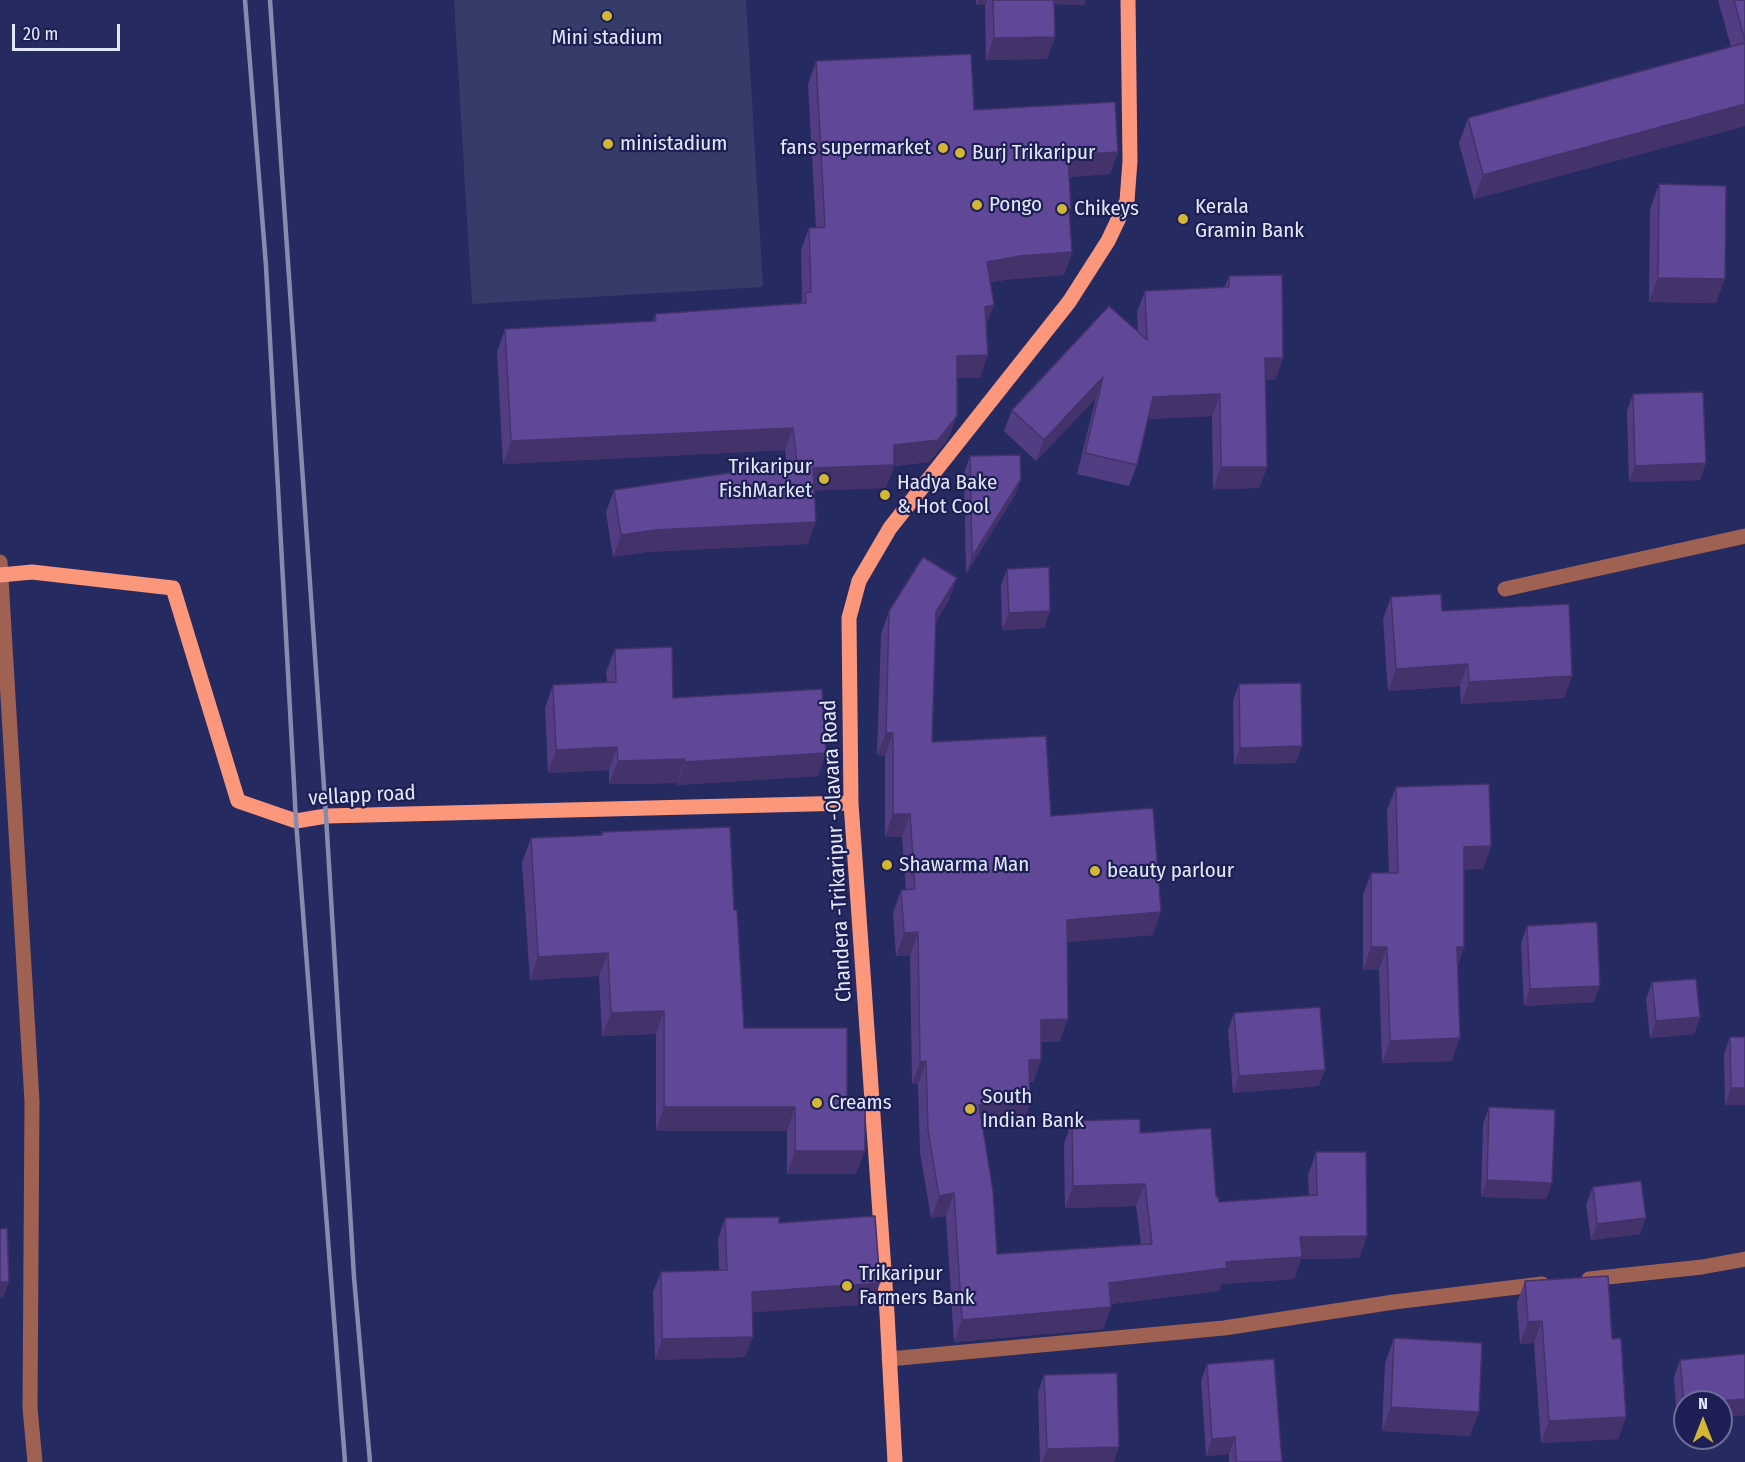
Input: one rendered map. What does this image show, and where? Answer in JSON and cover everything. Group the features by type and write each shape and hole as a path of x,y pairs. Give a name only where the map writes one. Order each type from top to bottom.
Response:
{"main road":[{"name":"Chandera -Trikaripur -Olavara Road","path":"895,1462 851,802 849,618 859,581 890,528 1069,302 1108,241 1127,201 1130,161 1128,0"},
{"name":"vellapp road","path":"0,575 32,572 172,588 238,801 296,821 326,816 851,802"}],"street":[{"path":"1505,589 1745,536"},
{"path":"0,562 32,1101 30,1408 35,1462"},
{"path":"889,1359 1224,1328 1394,1302 1702,1267 1745,1259"}],"shaded area":[{"name":"ministadium","path":"454,0 746,0 763,287 472,304"}],"building":[{"path":"993,0 1054,0 1055,37 994,38"},
{"path":"1734,0 1745,0 1745,41"},
{"path":"1745,43 1745,104 1483,175 1468,118"},
{"path":"971,54 974,110 1115,102 1118,152 1068,155 1072,252 1020,256 987,262 994,305 985,307 988,355 957,356 957,416 938,440 894,445 894,465 813,468 816,522 655,530 621,535 614,490 797,463 793,428 511,441 505,329 656,321 655,314 806,303 805,293 811,292 809,228 825,227 816,61"},
{"path":"1659,184 1726,186 1725,279 1658,278"},
{"path":"1282,275 1283,358 1265,358 1267,467 1221,467 1220,394 1153,397 1137,465 1085,453 1103,377 1044,440 1012,410 1109,306 1147,340 1145,291 1229,287 1229,276"},
{"path":"1703,392 1706,463 1635,466 1633,394"},
{"path":"1020,455 1021,479 972,557 970,456"},
{"path":"923,557 957,578 936,612 932,742 1046,736 1051,816 1153,808 1161,912 1067,920 1068,1019 1041,1020 1041,1060 1029,1060 1030,1103 979,1105 993,1191 997,1254 1152,1244 1145,1184 1073,1186 1072,1121 1140,1119 1140,1133 1211,1128 1216,1197 1219,1202 1317,1195 1316,1152 1366,1152 1367,1236 1300,1237 1302,1257 1226,1262 1227,1268 1109,1283 1111,1307 962,1320 954,1193 939,1196 928,1130 926,1061 920,1062 918,932 904,933 901,890 915,889 910,814 893,814 893,733 886,733 889,611"},
{"path":"1049,567 1050,611 1009,613 1007,569"},
{"path":"1441,594 1442,611 1569,604 1572,676 1469,682 1468,664 1396,669 1391,597"},
{"path":"672,647 673,698 822,689 826,753 685,762 685,759 618,761 617,747 556,750 553,685 616,682 615,649"},
{"path":"1301,683 1302,746 1240,748 1239,684"},
{"path":"1489,784 1491,846 1464,847 1464,947 1457,947 1460,1038 1390,1041 1387,947 1371,947 1371,873 1398,873 1396,787"},
{"path":"730,827 744,1028 847,1028 847,1110 865,1110 865,1151 795,1151 795,1107 664,1107 664,1011 611,1013 608,953 538,957 531,838 602,835 602,832"},
{"path":"1597,922 1600,986 1530,989 1527,926"},
{"path":"1696,979 1700,1017 1656,1021 1652,982"},
{"path":"1320,1007 1325,1070 1239,1076 1234,1013"},
{"path":"1730,1037 1745,1037 1745,1088 1731,1088"},
{"path":"1489,1107 1555,1110 1552,1183 1487,1180"},
{"path":"1641,1181 1646,1218 1597,1224 1593,1187"},
{"path":"875,1216 880,1283 752,1292 753,1337 662,1339 661,1272 727,1270 725,1218 779,1217 779,1223"},
{"path":"7,1228 9,1282 0,1282 0,1229"},
{"path":"1608,1276 1612,1339 1621,1338 1626,1417 1549,1421 1542,1321 1528,1322 1525,1281"},
{"path":"1394,1338 1482,1343 1479,1412 1391,1407"},
{"path":"1745,1354 1745,1399 1733,1400 1733,1390 1683,1390 1680,1360"},
{"path":"1274,1359 1282,1462 1236,1462 1235,1437 1212,1439 1207,1364"},
{"path":"1117,1373 1119,1447 1047,1449 1044,1375"}],"railway":[{"path":"245,0 266,266 296,821 345,1462"},
{"path":"270,0 326,816 354,1277 370,1462"}],"place":[{"name":"Mini stadium","path":"607,16"},
{"name":"ministadium","path":"608,144"},
{"name":"fans supermarket","path":"943,148"},
{"name":"Burj Trikaripur","path":"960,153"},
{"name":"Pongo","path":"977,205"},
{"name":"Chikeys","path":"1062,209"},
{"name":"Kerala Gramin Bank","path":"1183,219"},
{"name":"Trikaripur FishMarket","path":"824,479"},
{"name":"Hadya Bake & Hot Cool","path":"885,495"},
{"name":"Shawarma Man","path":"887,865"},
{"name":"beauty parlour","path":"1095,871"},
{"name":"Creams","path":"817,1103"},
{"name":"South Indian Bank","path":"970,1109"},
{"name":"Trikaripur Farmers Bank","path":"847,1286"}]}
